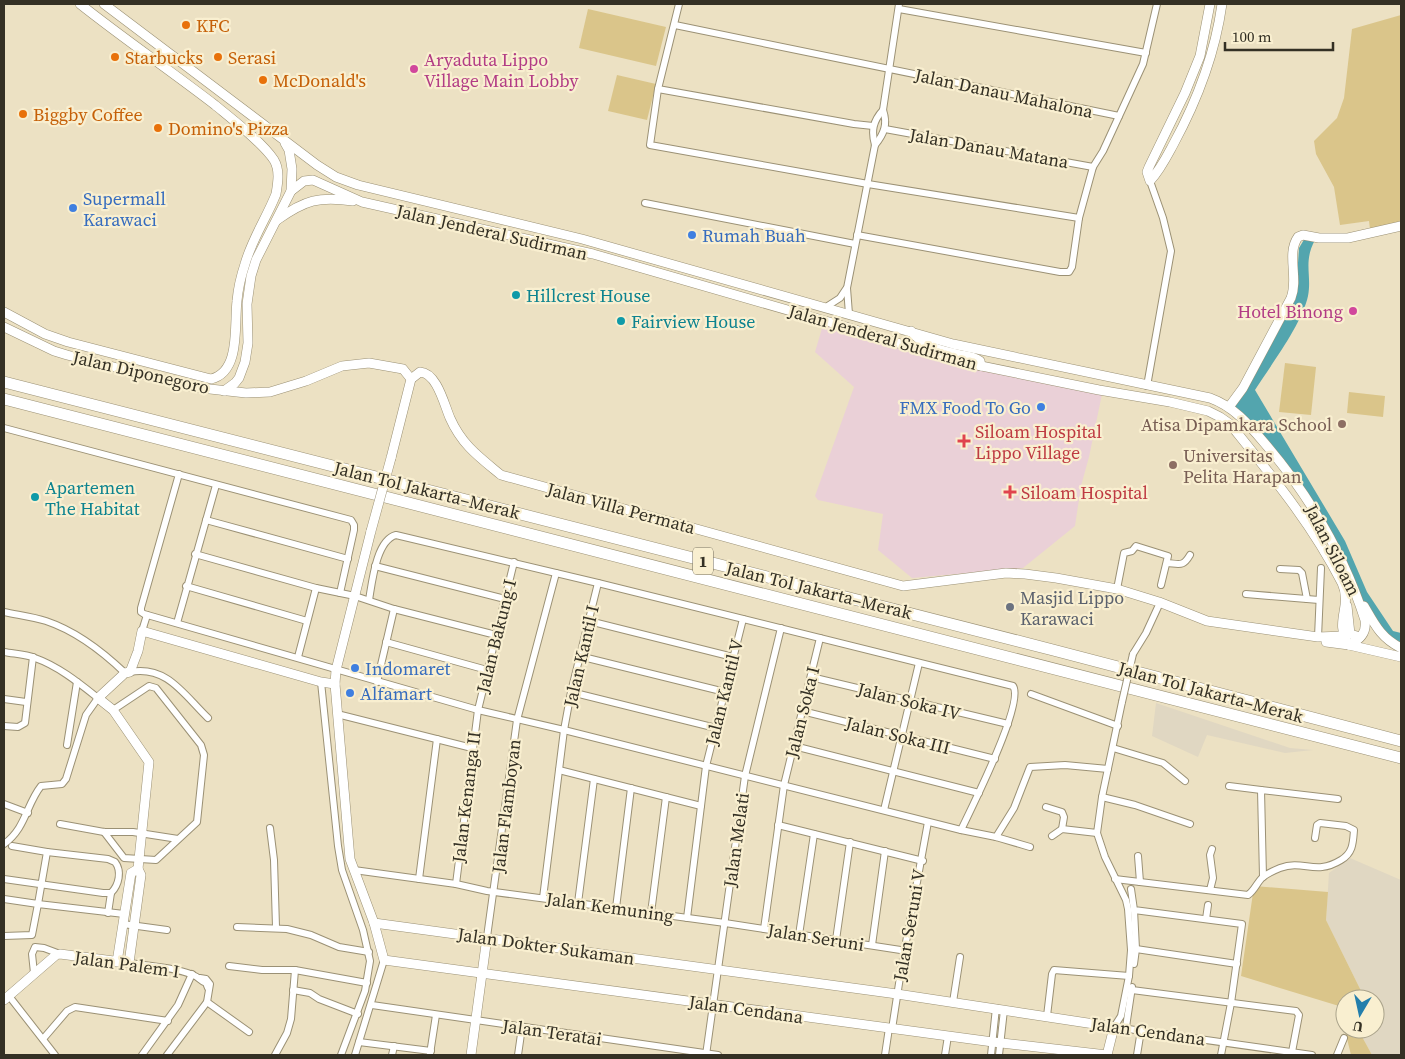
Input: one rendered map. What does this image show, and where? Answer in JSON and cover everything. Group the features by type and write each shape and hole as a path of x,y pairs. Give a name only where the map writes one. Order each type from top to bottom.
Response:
{"highway":[{"name":"Jalan Tol Jakarta–Merak","path":"4,382 1043,648 1401,742"},
{"name":"Jalan Tol Jakarta–Merak","path":"4,399 1401,758"}],"street":[{"path":"80,4 138,48 182,63"},
{"name":"Jalan Jenderal Sudirman","path":"104,4 317,165 336,177 358,185 582,239 962,346 1210,398"},
{"path":"679,4 658,89 650,145 868,184 1079,218"},
{"path":"857,235 1069,272 1072,266 1079,218 1093,168 1119,116 1146,53 1157,4"},
{"path":"1170,402 1147,386 1171,251 1147,172 1185,93 1200,56 1210,4"},
{"path":"1150,181 1159,170 1191,110 1207,69 1222,4"},
{"path":"849,314 847,288 875,145 873,126 883,110 899,6 1146,53"},
{"name":"Jalan Danau Mahalona","path":"675,25 1119,116"},
{"name":"Jalan Diponegoro","path":"4,312 45,334 68,342 211,379 224,374 236,343 237,303 245,263 276,194 278,173 273,159 237,123 138,48"},
{"path":"658,89 873,126"},
{"path":"875,145 885,130 886,118 883,110"},
{"name":"Jalan Danau Matana","path":"885,130 1093,168"},
{"name":"Jalan Diponegoro","path":"4,327 54,351 67,355 192,387 224,391 239,378 245,362 248,343 246,304 250,276 256,260 291,191 292,169 289,150 283,140"},
{"path":"291,191 297,185 309,179 310,170 317,165"},
{"name":"Jalan Jenderal Sudirman","path":"309,179 327,185 362,202 593,254 844,326 952,360 1170,402 1220,416 1230,424 1281,486 1310,528 1342,585 1346,603 1341,623 1348,645"},
{"path":"275,222 292,209 314,200 333,198 362,202"},
{"path":"645,203 855,244"},
{"path":"1229,407 1243,388 1292,298 1294,288 1293,248 1298,237 1348,238 1401,226"},
{"path":"826,307 840,298 847,288"},
{"path":"911,331 918,340 927,345 976,358 980,361 981,366"},
{"path":"224,391 246,393 270,392 306,381 342,366 369,363 420,372"},
{"path":"403,369 411,379"},
{"path":"356,1055 384,960 374,923 350,859 337,714 336,670 411,379 420,372"},
{"name":"Jalan Villa Permata","path":"420,372 424,372 433,378 451,420 464,444 501,475 903,586 1006,573 1025,574 1116,592 1207,621 1318,637 1344,636"},
{"name":"Jalan Siloam","path":"1210,398 1229,407 1252,428 1288,472 1321,519 1356,593 1366,626 1364,634 1360,637"},
{"path":"4,428 351,520 354,525 340,593"},
{"path":"179,474 141,608 141,612 147,615 478,710 961,830 996,837 1030,847"},
{"path":"177,623 216,485"},
{"path":"206,520 348,559"},
{"name":"Jalan Bakung I","path":"368,600 375,566 382,548 390,537 396,535 598,582 1013,686 1016,692 1008,724 995,759 961,830"},
{"path":"1116,592 1124,553 1132,551 1135,546 1168,556 1161,586"},
{"path":"196,554 316,588 355,596 394,610 496,635"},
{"path":"1167,563 1186,563 1190,555"},
{"name":"Jalan Bakung I","path":"478,710 514,562"},
{"path":"375,566 505,599"},
{"path":"1318,637 1318,600 1321,568"},
{"path":"1280,569 1299,570 1302,573 1307,599"},
{"name":"Jalan Flamboyan","path":"488,937 517,720 556,573"},
{"name":"Jalan Kantil I","path":"543,898 570,692 598,582"},
{"path":"186,586 307,621"},
{"path":"298,657 316,588"},
{"path":"1356,593 1380,633 1390,642 1401,648"},
{"path":"1246,594 1318,600"},
{"path":"1346,603 1349,614 1350,634 1360,637"},
{"path":"1108,1055 1114,1026 1121,1016 1129,976 1131,950 1126,900 1105,857 1098,833 1102,797 1133,654 1146,633 1158,605"},
{"name":"Jalan Villa Permata","path":"1158,605 1204,626 1348,645 1401,657"},
{"path":"377,682 394,610"},
{"path":"4,612 62,627 131,667 152,671 170,680 208,718"},
{"path":"4,844 15,833 28,813 41,786 62,784 66,780 86,715 98,698 131,667 147,615"},
{"name":"Jalan Kantil V","path":"687,918 706,766 743,619"},
{"path":"588,621 733,657"},
{"name":"Jalan Melati","path":"706,1054 745,776 781,628"},
{"path":"142,631 321,682 335,684"},
{"path":"1348,645 1360,637"},
{"name":"Jalan Soka I","path":"764,929 784,785 820,638"},
{"path":"386,642 487,670"},
{"path":"4,652 33,657 45,662 77,682 113,710 149,762 140,859 138,868 131,873 117,962"},
{"path":"580,656 724,692"},
{"path":"4,726 18,727 25,723 26,702 33,657"},
{"path":"884,810 919,663"},
{"name":"Jalan Soka IV","path":"811,677 1008,724"},
{"path":"67,745 77,682"},
{"path":"321,682 340,862 363,930 370,961 367,983 358,1014 341,1055"},
{"path":"104,832 124,858 156,860 197,822 204,755 202,745 156,688 152,686 149,686 113,710"},
{"path":"570,692 716,728"},
{"path":"1031,694 1118,726"},
{"path":"4,700 26,702"},
{"name":"Jalan Kenanga II","path":"456,884 478,710"},
{"name":"Jalan Soka III","path":"802,712 995,759"},
{"path":"337,714 472,748"},
{"path":"419,879 436,739"},
{"path":"794,746 978,794"},
{"path":"1113,748 1163,763 1185,781"},
{"path":"996,837 1014,808 1030,767 1065,765 1108,769"},
{"path":"559,770 701,806"},
{"path":"578,903 594,779"},
{"path":"1229,786 1338,799"},
{"path":"616,908 630,788"},
{"path":"1261,790 1263,877"},
{"path":"651,913 666,797"},
{"path":"1102,797 1135,805 1190,824"},
{"path":"4,804 28,813"},
{"path":"1046,808 1062,812 1064,817 1062,829"},
{"name":"Jalan Seruni V","path":"885,1055 899,994 929,822"},
{"path":"60,824 104,832 142,834 178,839"},
{"path":"778,824 922,861"},
{"path":"1115,879 1248,895 1263,877 1283,867 1294,865 1321,868 1332,866 1348,855 1352,849 1354,830 1346,826 1320,824 1316,825 1314,838"},
{"path":"270,828 274,860 276,927"},
{"path":"1052,836 1062,829 1098,833"},
{"path":"800,935 814,834"},
{"path":"836,940 850,842"},
{"path":"12,846 108,859 115,862 119,871 117,882 111,894 108,912"},
{"path":"1210,890 1213,870 1210,856 1212,849"},
{"path":"872,945 885,851"},
{"path":"4,936 32,935 47,852"},
{"path":"1138,856 1140,882"},
{"path":"129,963 142,875 138,868"},
{"name":"Jalan Kemuning","path":"354,870 456,884 495,892 725,923"},
{"path":"4,878 40,885 111,894"},
{"path":"1126,1028 1136,949 1131,889"},
{"path":"128,893 139,895"},
{"path":"4,899 124,914"},
{"path":"1206,919 1208,905"},
{"path":"1134,910 1242,924 1231,1003 1221,1055"},
{"name":"Jalan Dokter Sukaman","path":"374,923 718,969"},
{"name":"Jalan Seruni","path":"725,923 906,951"},
{"path":"123,924 167,930"},
{"path":"237,927 276,927 311,935 345,949 369,952"},
{"path":"471,1055 488,937"},
{"name":"Jalan Palem I","path":"34,973 32,954 35,947 60,954 180,970 196,976"},
{"path":"1136,949 1237,964"},
{"name":"Jalan Palem I","path":"5,998 52,957 60,954"},
{"path":"953,1002 960,957"},
{"name":"Jalan Cendana","path":"384,960 997,1043 1108,1055"},
{"path":"229,966 262,970 295,970 367,983"},
{"name":"Jalan Cendana","path":"718,969 1312,1055"},
{"path":"275,1055 287,1033 291,1019 295,970"},
{"path":"1047,1016 1054,970 1129,976"},
{"path":"142,1055 168,1021 196,976 206,979 211,987 208,1000 167,1055"},
{"path":"293,990 310,993 319,999 358,1014"},
{"path":"1132,990 1296,1011 1299,1015 1292,1052"},
{"path":"5,998 43,1039 55,1055"},
{"path":"208,1000 248,1032"},
{"name":"Jalan Teratai","path":"372,1005 668,1052 718,1055"},
{"path":"43,1039 66,1011 74,1007 168,1021"},
{"path":"999,1055 997,1043 1000,1009"},
{"path":"359,1042 431,1053 436,1015"},
{"path":"518,1055 522,1028"},
{"path":"1137,1055 1141,1030"},
{"path":"945,1055 948,1036"},
{"path":"1337,1055 1344,1039"},
{"path":"991,1055 997,1043"},
{"path":"392,1055 394,1046"}],"shaded area":[{"path":"588,9 666,27 656,66 579,48"},
{"path":"1401,15 1401,221 1370,229 1369,221 1340,225 1334,187 1316,154 1314,141 1337,118 1344,98 1352,29"},
{"path":"617,75 656,84 647,120 608,111"},
{"name":"Siloam Hospital Lippo Village","path":"823,325 951,365 1102,394 1081,486 1075,526 1023,568 912,578 878,550 883,514 818,500 815,496 854,387 815,352"},
{"path":"1285,363 1316,367 1311,415 1279,412"},
{"path":"1349,392 1385,396 1383,417 1347,413"},
{"path":"1156,703 1290,748 1313,750 1285,753 1207,735 1198,757 1152,736"},
{"path":"1350,858 1401,880 1401,1055 1372,1055 1363,1039 1385,1039 1385,989 1360,989 1326,920 1329,873"},
{"path":"1254,886 1328,892 1326,920 1360,989 1335,989 1335,1005 1241,976"},
{"path":"1347,1039 1363,1039 1372,1055 1351,1055"}],"water":[{"path":"1305,238 1315,240 1309,255 1309,288 1305,307 1285,344 1255,390 1345,541 1367,592 1393,631 1401,633 1401,645 1381,632 1358,593 1323,519 1231,407 1287,316 1296,293 1299,248"}],"place":[{"name":"KFC","path":"186,25"},
{"name":"Starbucks","path":"115,57"},
{"name":"Serasi","path":"218,57"},
{"name":"Aryaduta Lippo Village Main Lobby","path":"414,69"},
{"name":"McDonald's","path":"263,80"},
{"name":"Biggby Coffee","path":"23,114"},
{"name":"Domino's Pizza","path":"158,128"},
{"name":"Supermall Karawaci","path":"73,208"},
{"name":"Rumah Buah","path":"692,235"},
{"name":"Hillcrest House","path":"516,295"},
{"name":"Hotel Binong","path":"1353,311"},
{"name":"Fairview House","path":"621,321"},
{"name":"FMX Food To Go","path":"1041,407"},
{"name":"Atisa Dipamkara School","path":"1342,424"},
{"name":"Siloam Hospital Lippo Village","path":"964,441"},
{"name":"Universitas Pelita Harapan","path":"1173,465"},
{"name":"Siloam Hospital","path":"1010,492"},
{"name":"Apartemen The Habitat","path":"35,497"},
{"name":"Masjid Lippo Karawaci","path":"1010,607"},
{"name":"Indomaret","path":"355,668"},
{"name":"Alfamart","path":"350,693"}]}
